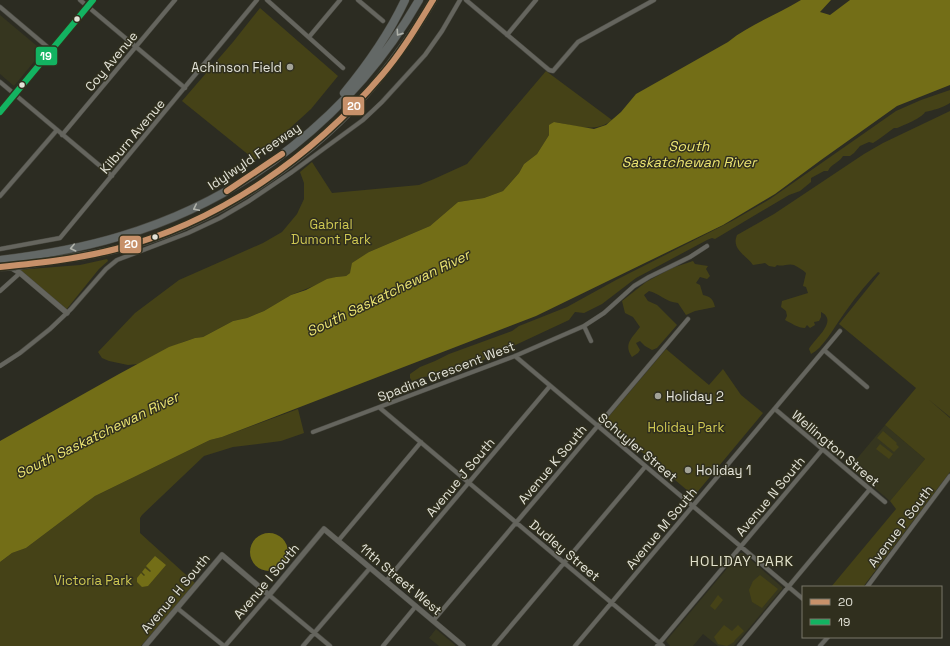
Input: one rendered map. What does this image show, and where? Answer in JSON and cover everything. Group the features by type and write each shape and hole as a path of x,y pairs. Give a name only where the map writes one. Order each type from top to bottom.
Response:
{"highway":[{"path":"269,164 308,130 339,99 373,56 405,0"},
{"name":"Idylwyld Freeway","path":"0,261 64,250 97,243 128,234 171,219 234,187 269,164 316,128 333,112 362,81 392,43 419,0"},
{"name":"Idylwyld Freeway","path":"0,267 18,269 84,256 133,244 164,234 209,213 264,182 321,138 350,110 389,66 411,35 432,0"}],"main road":[{"path":"0,112 93,0"}],"street":[{"path":"80,0 185,88"},
{"name":"Coy Avenue","path":"62,135 175,0"},
{"name":"Kilburn Avenue","path":"0,250 60,238 258,0"},
{"path":"267,0 343,68"},
{"path":"309,37 340,0"},
{"path":"358,0 383,21"},
{"path":"0,366 50,329 67,313 106,269 117,260 188,233 242,206 292,172 363,120 382,102 425,55 442,31 460,0"},
{"path":"466,0 548,70 553,71 578,42 654,0"},
{"path":"507,35 536,0"},
{"path":"0,7 51,50"},
{"path":"0,82 112,176"},
{"path":"0,196 57,130"},
{"name":"Spadina Crescent West","path":"313,432 515,356 584,326 604,313 634,286 707,246"},
{"path":"0,261 18,269 67,313"},
{"path":"0,291 18,269"},
{"name":"Avenue K South","path":"433,621 688,320"},
{"path":"584,326 591,341"},
{"name":"Avenue M South","path":"575,646 840,331"},
{"path":"824,350 867,387"},
{"name":"Schuyler Street","path":"515,356 802,598"},
{"name":"Avenue J South","path":"386,581 550,386"},
{"name":"Dudley Street","path":"380,408 612,602 660,645"},
{"name":"Wellington Street","path":"775,409 885,502"},
{"path":"338,541 421,442"},
{"name":"Avenue N South","path":"660,645 822,450"},
{"path":"494,646 645,467"},
{"name":"Avenue P South","path":"868,586 950,476"},
{"path":"739,646 870,490"},
{"name":"11th Street West","path":"324,529 462,646"},
{"name":"Avenue I South","path":"224,646 324,529"},
{"name":"Avenue H South","path":"145,646 222,555 269,595"},
{"path":"303,646 370,568"},
{"path":"269,595 330,646"},
{"path":"383,646 416,606"},
{"path":"177,608 224,646"},
{"path":"820,646 827,638"}],"shaded area":[{"path":"0,15 43,51 14,86 0,74"},
{"path":"885,425 925,459 890,501 850,467"},
{"path":"740,553 743,553 782,587 782,589 734,646 718,646 703,634 693,646 670,646 666,641"},
{"path":"436,629 455,646 439,646 429,638"}],"green space":[{"path":"260,8 338,76 311,109 255,160 182,101"},
{"name":"Gabrial Dumont Park","path":"546,71 612,120 599,127 591,128 554,122 549,135 537,154 524,164 519,173 503,191 484,198 458,202 430,226 369,252 346,276 336,277 291,295 264,311 247,318 233,321 203,337 183,342 138,364 128,365 109,361 102,358 98,352 135,313 179,280 263,243 282,232 297,214 304,199 304,183 300,172 312,162 332,193 419,185 467,164"},
{"path":"950,90 950,103 938,109 925,112 920,117 894,128 873,143 869,142 860,146 850,156 843,156 828,171 824,171 811,178 811,182 800,191 789,195 715,239 712,238 707,240 636,278 602,304 584,313 575,312 569,320 479,362 443,375 423,377 412,381 410,378 410,374 420,367 449,354 512,331 519,326 567,307 616,280 732,221 770,199 896,111"},
{"path":"950,111 950,417 928,399 950,418 950,472 864,586 832,586 896,509 890,501 925,459 885,425 916,388 839,324 880,273 878,272 863,288 824,343 811,354 809,349 824,330 827,320 826,316 821,312 819,321 814,322 815,325 810,328 807,325 805,328 802,328 785,320 787,316 786,311 781,307 782,301 808,293 806,287 803,286 806,273 794,265 777,265 775,267 769,266 765,263 753,265 740,252 736,244 736,240 737,235 774,214 883,143"},
{"path":"107,259 108,261 99,269 66,310 17,270 80,265"},
{"path":"693,261 695,264 708,266 706,269 710,276 707,279 700,277 696,283 700,285 703,295 712,300 715,307 695,311 686,315 678,303 670,301 649,291 644,295 648,301 657,305 677,325 657,348 652,350 640,341 636,343 640,350 632,357 629,352 628,345 640,327 633,317 625,313 622,301 646,282 672,268"},
{"name":"Holiday Park","path":"666,349 709,385 723,369 741,395 763,413 694,496 605,421"},
{"name":"Victoria Park","path":"298,409 304,433 281,441 233,447 204,456 140,518 140,533 195,583 141,646 0,646 0,562 12,553 26,548 95,496 210,440"},
{"path":"883,431 897,443 896,444 899,447 894,452 877,438"},
{"path":"880,444 893,454 889,459 876,449"},
{"path":"760,575 778,589 762,608 752,602 749,590 753,581"},
{"path":"718,595 723,600 715,610 710,606"},
{"path":"724,625 732,631 738,625 744,631 734,642 727,646 718,644 714,637"}],"water":[{"name":"South Saskatchewan River","path":"801,0 831,0 820,12 830,15 850,0 950,0 950,85 897,106 775,194 723,225 536,316 222,437 210,440 95,496 26,548 12,553 0,562 0,441 169,347 195,338 203,337 233,321 247,318 264,311 291,295 306,290 327,279 346,276 350,273 352,263 369,252 430,226 458,202 484,198 503,191 519,173 524,164 537,154 549,135 549,125 554,122 594,129 606,125 621,112 636,94 728,42 745,30"},
{"path":"265,533 273,533 280,536 285,541 288,552 285,563 280,568 273,571 265,571 258,568 253,563 250,556 250,548 253,541 258,536"},
{"path":"155,556 166,565 148,586 142,587 137,582 137,578 141,573 144,576 145,575 142,572 145,568 150,572 151,571 146,566"}],"transit line":[{"name":"19","path":"0,112 93,0"},
{"name":"20","path":"0,267 73,258 116,249 154,237 192,222 228,203 295,159 326,133 355,105 396,57 433,0"},
{"name":"20","path":"227,191 282,154"}],"place":[{"name":"Achinson Field","path":"290,67"},
{"name":"Holiday 2","path":"658,396"},
{"name":"Holiday 1","path":"688,470"}],"district":[{"name":"HOLIDAY PARK","path":"742,561"}]}
